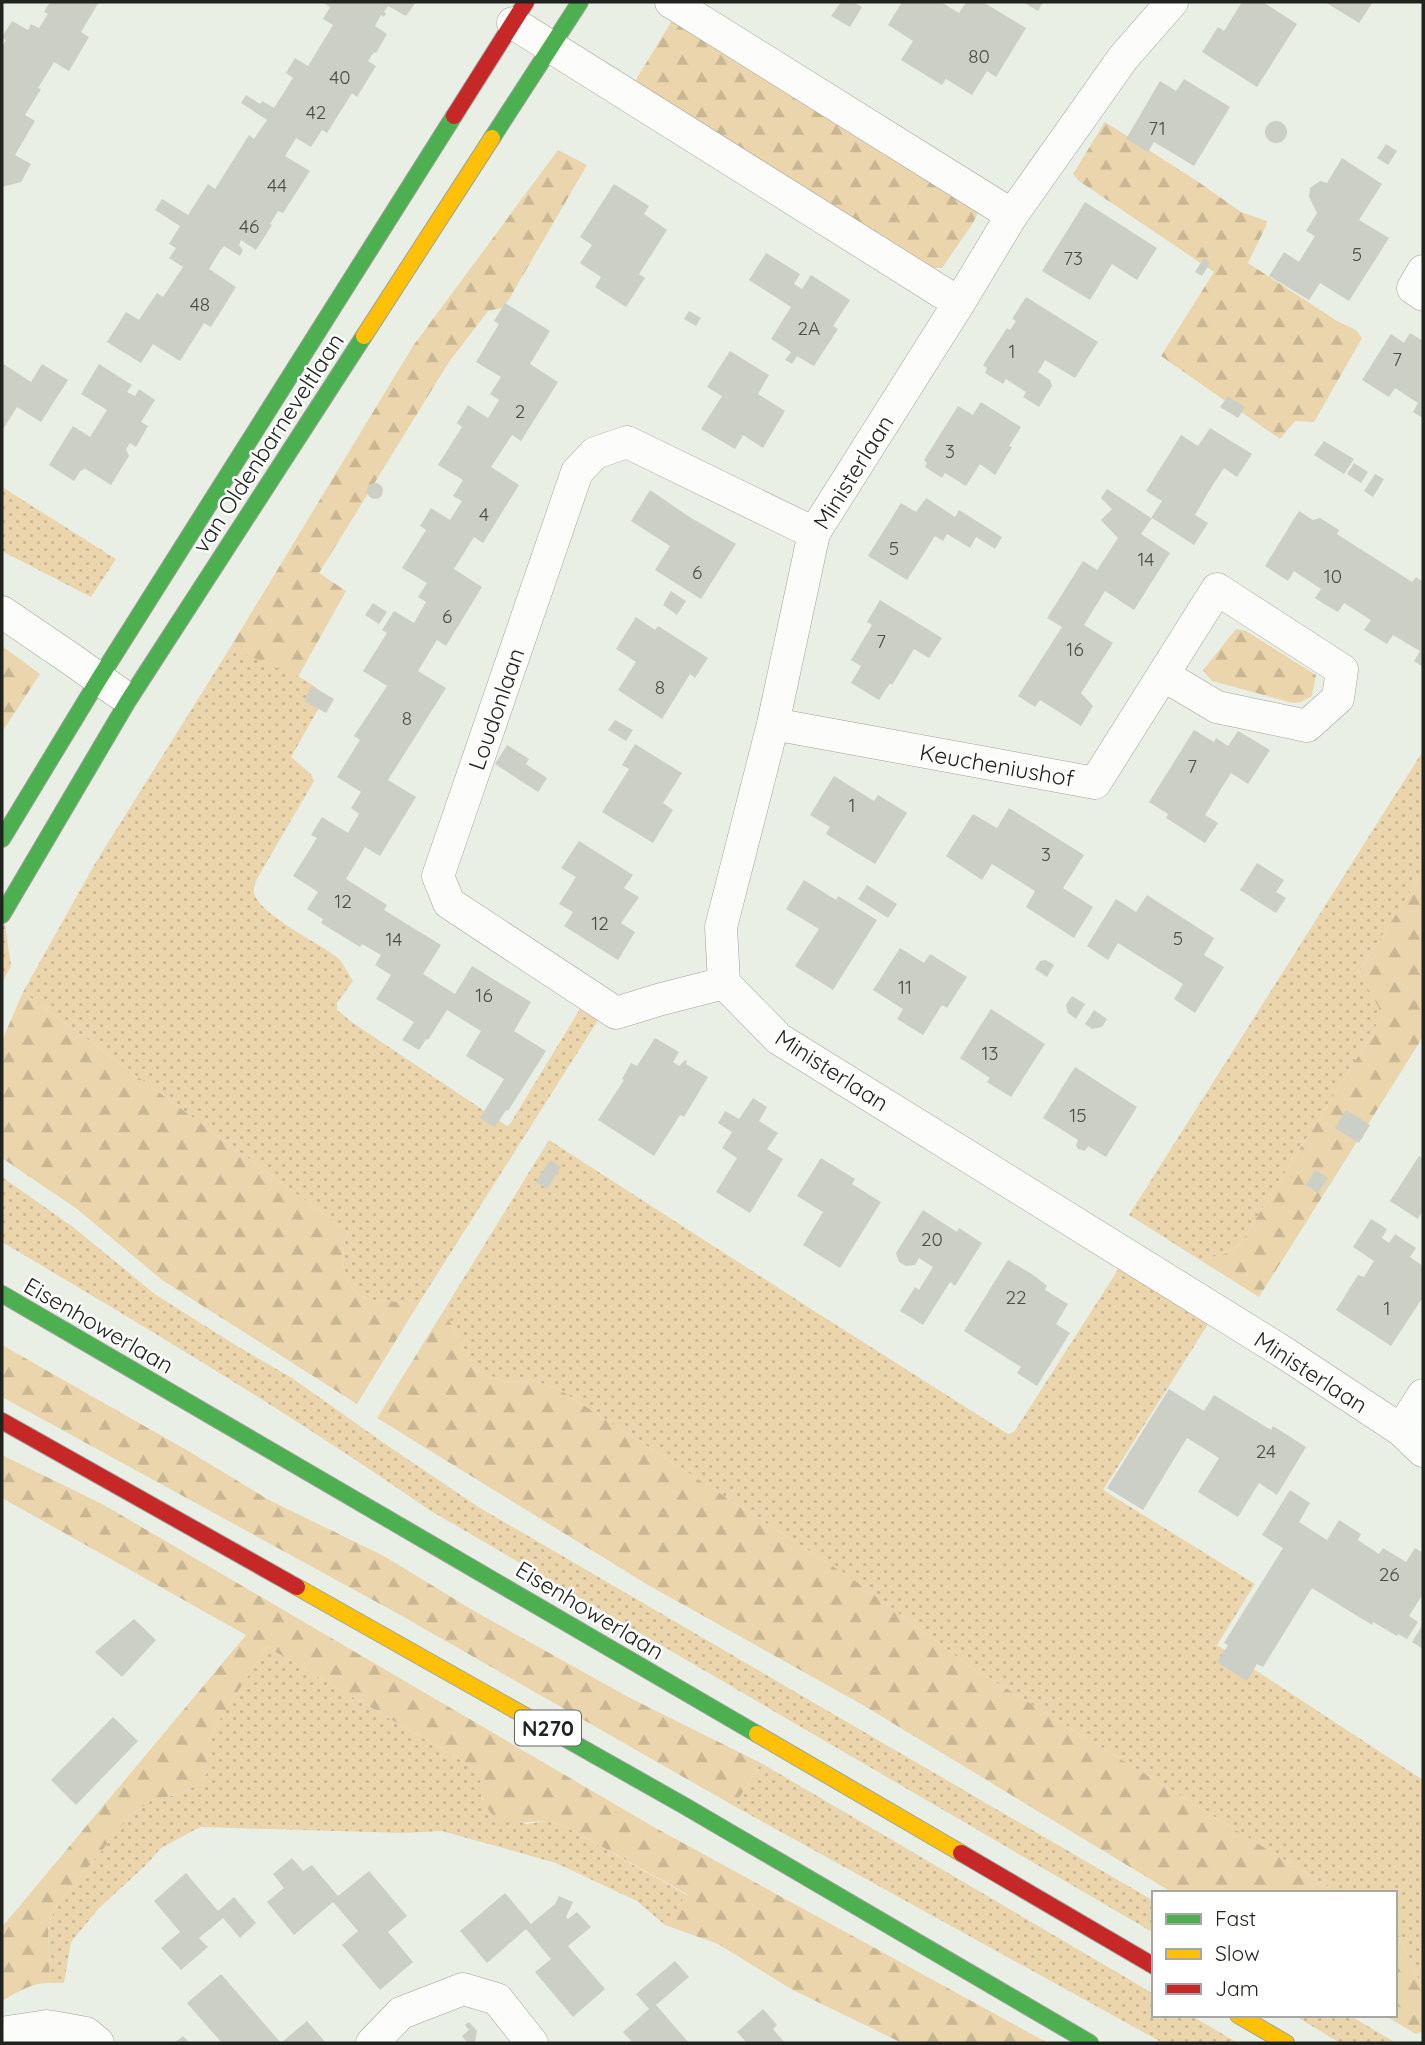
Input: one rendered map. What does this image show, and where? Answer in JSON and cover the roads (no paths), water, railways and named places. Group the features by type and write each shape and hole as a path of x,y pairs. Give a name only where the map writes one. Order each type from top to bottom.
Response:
{"main road":[{"name":"van Oldenbarneveltlaan","path":"2,915 128,701 580,2"},
{"name":"van Oldenbarneveltlaan","path":"2,839 99,679 519,12"},
{"name":"Eisenhowerlaan","path":"2,1294 1152,1965"},
{"name":"N270","path":"2,1421 683,1805 1090,2043"},
{"path":"1241,2017 1286,2043"}],"street":[{"path":"671,2 1012,215"},
{"name":"Ministerlaan","path":"1172,2 1123,58 1012,215 814,533 773,724 721,927 724,983 779,1039 1283,1352 1412,1441"},
{"path":"519,12 551,48 959,303"},
{"path":"1423,271 1413,288 1423,295"},
{"name":"Loudonlaan","path":"724,983 617,1013 449,903 438,876 577,472 595,453 627,442 814,533"},
{"name":"Keucheniushof","path":"773,724 1095,783 1217,589 1342,670 1338,698 1307,726 1217,707 1163,675"},
{"path":"2,612 128,701"},
{"path":"1412,1441 1423,1395"},
{"path":"372,2043 401,2013 463,1989 497,1999 532,2043"},
{"path":"2,2033 47,2026 86,2033 98,2043"}]}
